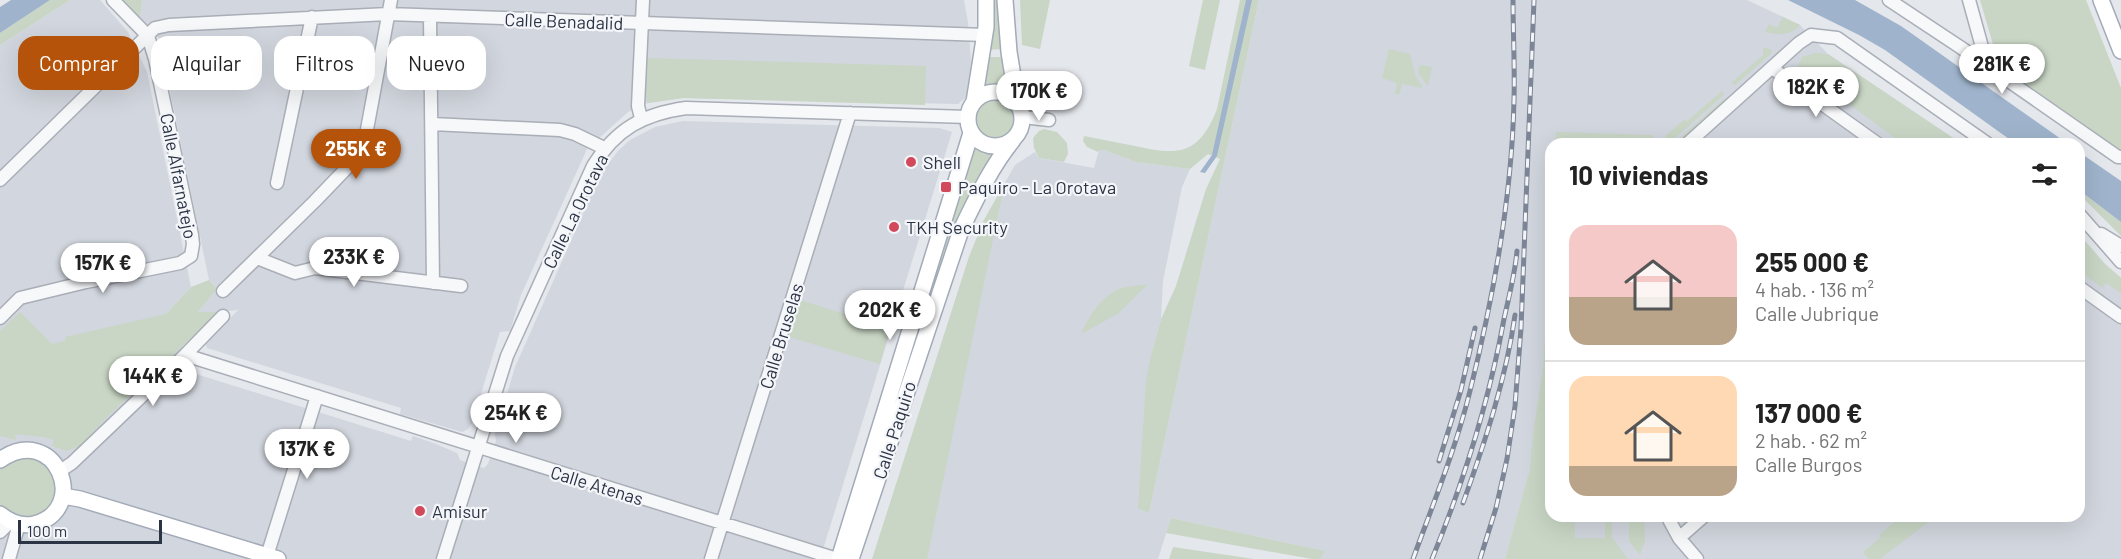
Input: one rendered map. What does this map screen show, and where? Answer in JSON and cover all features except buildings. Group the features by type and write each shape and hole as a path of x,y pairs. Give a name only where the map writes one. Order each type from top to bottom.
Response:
{"main road":[{"path":"986,0 985,35 978,86 968,117 971,133 986,145 996,147 1006,145 1013,140 1020,132 1023,117 1017,101 1009,52 1005,0"},
{"path":"2101,0 2118,20"},
{"path":"2111,0 2118,20 2121,51"},
{"path":"974,102 983,94 995,91 1007,94 1017,101"},
{"name":"Calle Paquiro","path":"838,559 971,133"},
{"name":"Calle Paquiro","path":"851,559 961,230 986,180 1013,140"},
{"path":"0,460 10,453 33,450 54,461 64,483 63,496 51,516 42,522 30,525 7,523"},
{"path":"63,496 80,499 273,557"}],"street":[{"path":"0,180 148,36 113,0"},
{"path":"222,291 363,151 391,0"},
{"path":"641,118 638,106 643,0"},
{"path":"1889,0 2121,157"},
{"path":"1969,0 1987,65"},
{"name":"Calle Benadalid","path":"148,36 154,28 169,25 388,14 985,35"},
{"path":"430,16 433,282"},
{"path":"278,183 312,17"},
{"path":"1694,138 1811,35 1837,38 1979,138"},
{"name":"Calle Alfarnatejo","path":"0,318 20,298 86,282 180,264 191,256 192,235 148,36"},
{"path":"1772,68 1870,138"},
{"name":"Calle La Orotava","path":"443,559 507,356 593,166 604,148 641,118 664,111 686,108 968,117"},
{"name":"Calle Bruselas","path":"711,559 850,113"},
{"path":"1023,117 1049,120"},
{"path":"432,124 560,130 575,134 604,148"},
{"path":"2085,220 2121,262"},
{"path":"2095,230 2121,246"},
{"path":"257,258 295,273 315,268 461,286"},
{"path":"2085,291 2121,317"},
{"path":"60,471 72,463 224,316"},
{"name":"Calle Atenas","path":"185,355 838,559"},
{"path":"273,557 318,396"},
{"path":"1670,522 1679,538 1697,559"},
{"path":"1679,538 1697,522"},
{"path":"7,523 9,559"}],"shaded area":[{"path":"70,0 100,0 128,32 130,36 18,36 18,90 139,90 139,55 147,72 191,287 166,314 196,374 411,441 413,436 457,453 460,460 484,468 488,464 496,441 495,434 515,367 600,175 618,151 630,140 655,127 683,121 939,128 952,132 820,559 0,559 0,45"},
{"path":"142,0 964,0 971,62 966,97 958,104 683,98 648,103 628,112 587,149 521,295 510,331 500,332 472,423 462,432 400,414 401,408 207,348 206,344 238,310 200,314 198,312 217,289 209,280 170,90 262,90 262,36 157,36 140,19"},
{"path":"1259,0 1747,0 1800,25 1828,54 1953,138 1545,138 1545,522 2085,522 2085,241 2121,278 2121,559 1533,559 1530,471 1505,559 1320,559 1324,551 1171,518 1158,559 889,559 874,554 969,257 984,220 1015,165 1035,152 1039,158 1094,168 1099,150 1104,150 1136,162 1190,169 1182,187 1163,281 1161,319 1151,355 1149,513"}],"green space":[{"path":"50,0 70,0 0,45 0,33"},
{"path":"123,0 142,0 140,19"},
{"path":"990,0 998,0 1002,49 987,50"},
{"path":"1020,0 1050,0 1040,49 1022,45"},
{"path":"1203,0 1220,0 1205,70 1189,66"},
{"path":"1240,0 1259,0 1149,513 1138,508 1146,381 1151,355 1161,319 1176,286 1206,189 1220,159 1208,154 1190,169 1136,162 1104,150 1098,152 1087,147 1083,141 1084,136 1164,151 1176,151 1195,144 1203,136 1217,109"},
{"path":"1980,0 2086,0 2121,88 2121,151 1999,65"},
{"path":"1783,17 1800,25 1784,34 1765,32 1769,24 1777,28"},
{"path":"1763,47 1772,50 1771,54 1735,85 1731,83 1763,55"},
{"path":"1389,49 1410,54 1415,75 1423,88 1402,84 1399,95 1395,94 1397,83 1382,78"},
{"path":"1816,53 1828,54 1953,138 1895,138 1798,66 1802,57"},
{"path":"986,57 1002,57 1009,87 993,84 983,86"},
{"path":"647,58 926,66 925,105 683,98 648,103 645,96"},
{"path":"1421,65 1432,67 1428,86 1418,73"},
{"path":"1722,91 1724,95 1675,138 1665,138 1684,120 1687,121"},
{"path":"996,98 1004,99 1011,104 1016,111 1016,127 1011,134 1004,139 996,140 988,139 981,134 976,127 975,119 976,111 981,104 988,99"},
{"path":"1725,98 1726,101 1684,138 1680,138"},
{"path":"1044,129 1057,132 1067,143 1068,154 1064,162 1039,158 1034,148 1033,138"},
{"path":"1556,132 1653,135 1653,138 1556,138"},
{"path":"972,144 981,151 996,154 958,225 950,222"},
{"path":"1001,190 1003,191 927,559 872,559 969,257 984,220"},
{"path":"2085,195 2121,222 2121,236 2085,200"},
{"path":"948,229 956,231 890,432 885,430"},
{"path":"2085,241 2121,278 2121,293 2106,283 2103,288 2085,275"},
{"path":"209,280 217,289 198,312 219,312 106,418 80,446 67,451 52,446 54,440 43,437 15,434 16,440 0,436 0,331 20,312 52,344 65,341 65,337 166,314 191,287"},
{"path":"1148,284 1119,313 1081,334 1095,310 1109,295 1122,288"},
{"path":"800,300 890,328 880,364 789,337"},
{"path":"1545,334 1545,522 1575,522 1575,538 1605,538 1605,522 1612,522 1612,537 1628,559 1505,559 1530,469 1543,370"},
{"path":"26,455 46,462 59,484 51,509 28,520 4,511 0,506 0,469 6,462"},
{"path":"1171,518 1325,551 1320,559 1312,559 1166,533"},
{"path":"1629,522 1644,522 1645,541 1640,555 1629,541"},
{"path":"1895,522 1928,522 1880,559 1869,559 1863,552 1880,538 1879,535"},
{"path":"1173,547 1254,559 1169,559"}],"water":[{"path":"11,0 50,0 0,33 0,7"},
{"path":"1246,0 1252,0 1217,156 1205,173 1200,172 1212,155"},
{"path":"1788,0 1855,0 1901,26 2060,138 2008,138 1885,50"},
{"path":"2085,156 2121,181 2121,222 2085,195"}],"railway":[{"path":"1413,559 1458,434 1494,284 1510,173 1514,88 1513,0"},
{"path":"1480,559 1496,508 1507,459 1515,406 1521,328 1534,0"},
{"path":"1432,559 1455,500 1483,410 1498,350 1517,251"},
{"path":"1463,503 1494,410 1515,315"},
{"path":"1439,461 1461,390 1475,328"}],"place":[{"name":"Shell","path":"911,162"},
{"name":"Paquiro - La Orotava","path":"946,187"},
{"name":"TKH Security","path":"894,227"},
{"name":"Amisur","path":"420,511"}]}
